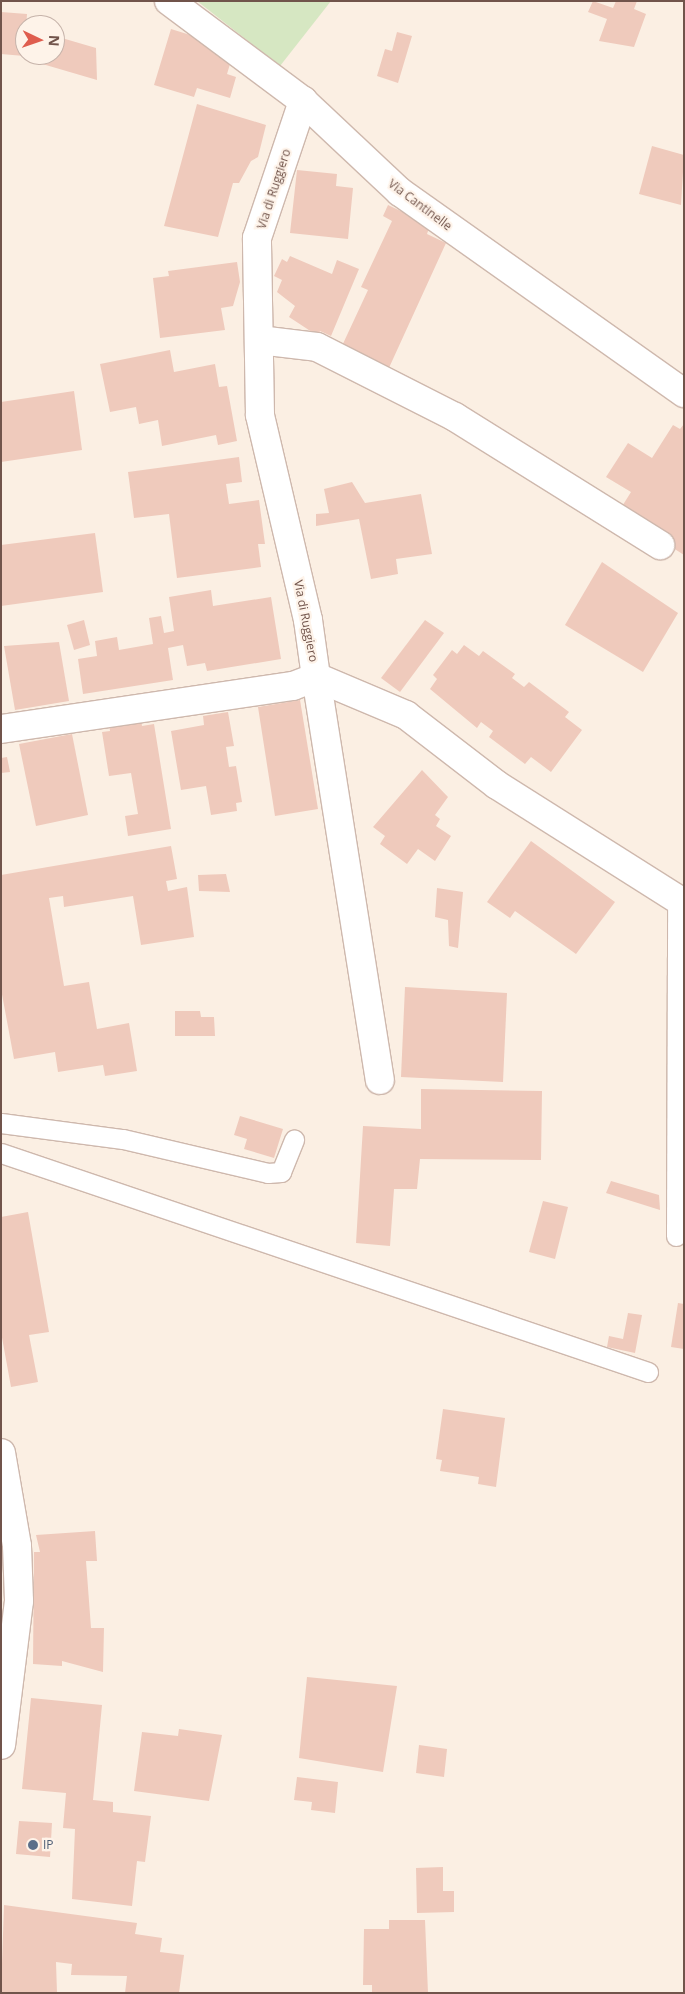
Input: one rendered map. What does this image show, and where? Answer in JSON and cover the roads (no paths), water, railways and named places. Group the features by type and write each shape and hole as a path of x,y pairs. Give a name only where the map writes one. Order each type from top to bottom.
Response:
{"street":[{"name":"Via Cantinelle","path":"169,1 303,101 400,192 684,394"},
{"name":"Via di Ruggiero","path":"1,729 293,686 316,677 308,620 260,415 258,238 303,101"},
{"path":"259,340 317,347 455,417 660,545"},
{"path":"316,677 406,715 497,785 680,901"},
{"path":"316,677 380,1080"},
{"path":"1,1453 17,1546 19,1601 1,1745"}],"lane":[{"path":"676,1236 680,901"},
{"path":"1,1123 123,1139 268,1173 281,1172 294,1139"},
{"path":"1,1153 648,1372"}],"place":[{"name":"IP","path":"33,1845"}]}
